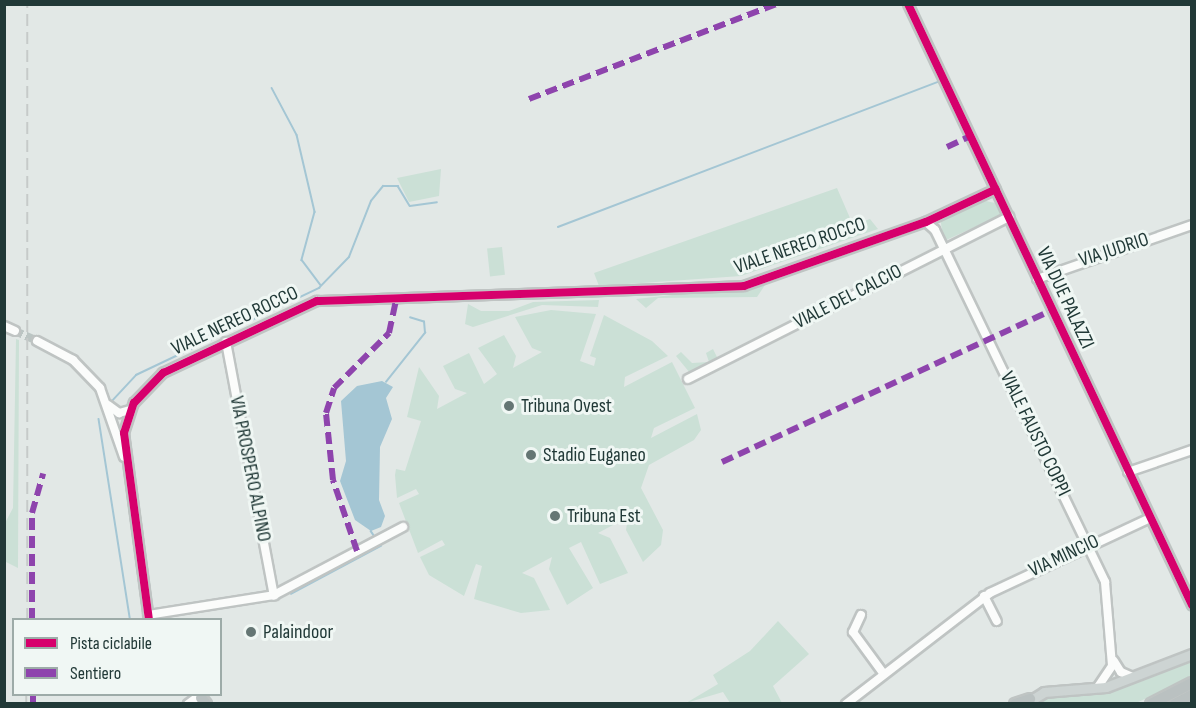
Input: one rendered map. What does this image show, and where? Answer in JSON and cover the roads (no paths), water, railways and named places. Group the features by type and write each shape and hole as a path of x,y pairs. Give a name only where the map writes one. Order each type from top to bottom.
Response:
{"highway":[{"path":"1150,704 1191,683"},
{"path":"1175,704 1191,695"},
{"path":"1015,704 1028,701"}],"main road":[{"path":"1028,701 1044,692 1094,689 1135,678 1191,654"}],"street":[{"name":"VIA DUE PALAZZI","path":"908,4 1191,605"},
{"name":"VIALE NEREO ROCCO","path":"149,617 125,458 124,433 130,410 153,380 226,342 317,301 744,286 926,222 996,189"},
{"name":"VIALE DEL CALCIO","path":"688,380 1009,217"},
{"name":"VIALE FAUSTO COPPI","path":"926,222 943,249 1088,544 1108,595 1112,657"},
{"name":"VIA JUDRIO","path":"1037,279 1191,225"},
{"path":"4,326 15,331"},
{"path":"37,341 83,368 124,433"},
{"name":"VIA PROSPERO ALPINO","path":"226,342 274,595"},
{"path":"108,406 119,413 130,410"},
{"path":"108,406 111,429 125,458"},
{"path":"111,429 124,433"},
{"path":"1128,472 1191,450"},
{"name":"VIA MINCIO","path":"846,704 984,596 1088,544 1146,520"},
{"path":"149,617 274,595 403,527"},
{"path":"984,596 997,621"},
{"path":"861,615 853,632 883,673"},
{"path":"1112,657 1121,672 1135,678"},
{"path":"1094,689 1107,679 1112,657"},
{"path":"188,704 203,700"}],"water":[{"path":"382,381 393,387 386,398 392,419 380,447 379,500 385,516 381,527 371,531 355,520 340,481 346,461 341,401 357,386"}],"waterway":[{"path":"558,227 938,82"},
{"path":"272,88 297,135 315,212 302,260 321,285"},
{"path":"113,400 136,375 319,288 349,257 371,201 383,186 398,186 410,206 437,202"},
{"path":"386,382 425,333 424,322 411,318"},
{"path":"99,419 130,618"},
{"path":"371,531 375,537"},
{"path":"291,594 381,546"}],"tunnel":[{"path":"15,331 37,341"}],"railway":[{"path":"27,4 27,618"},
{"path":"26,696 26,704"}],"place":[{"name":"Tribuna Ovest","path":"509,406"},
{"name":"Stadio Euganeo","path":"531,455"},
{"name":"Tribuna Est","path":"555,516"},
{"name":"Palaindoor","path":"251,632"}]}
